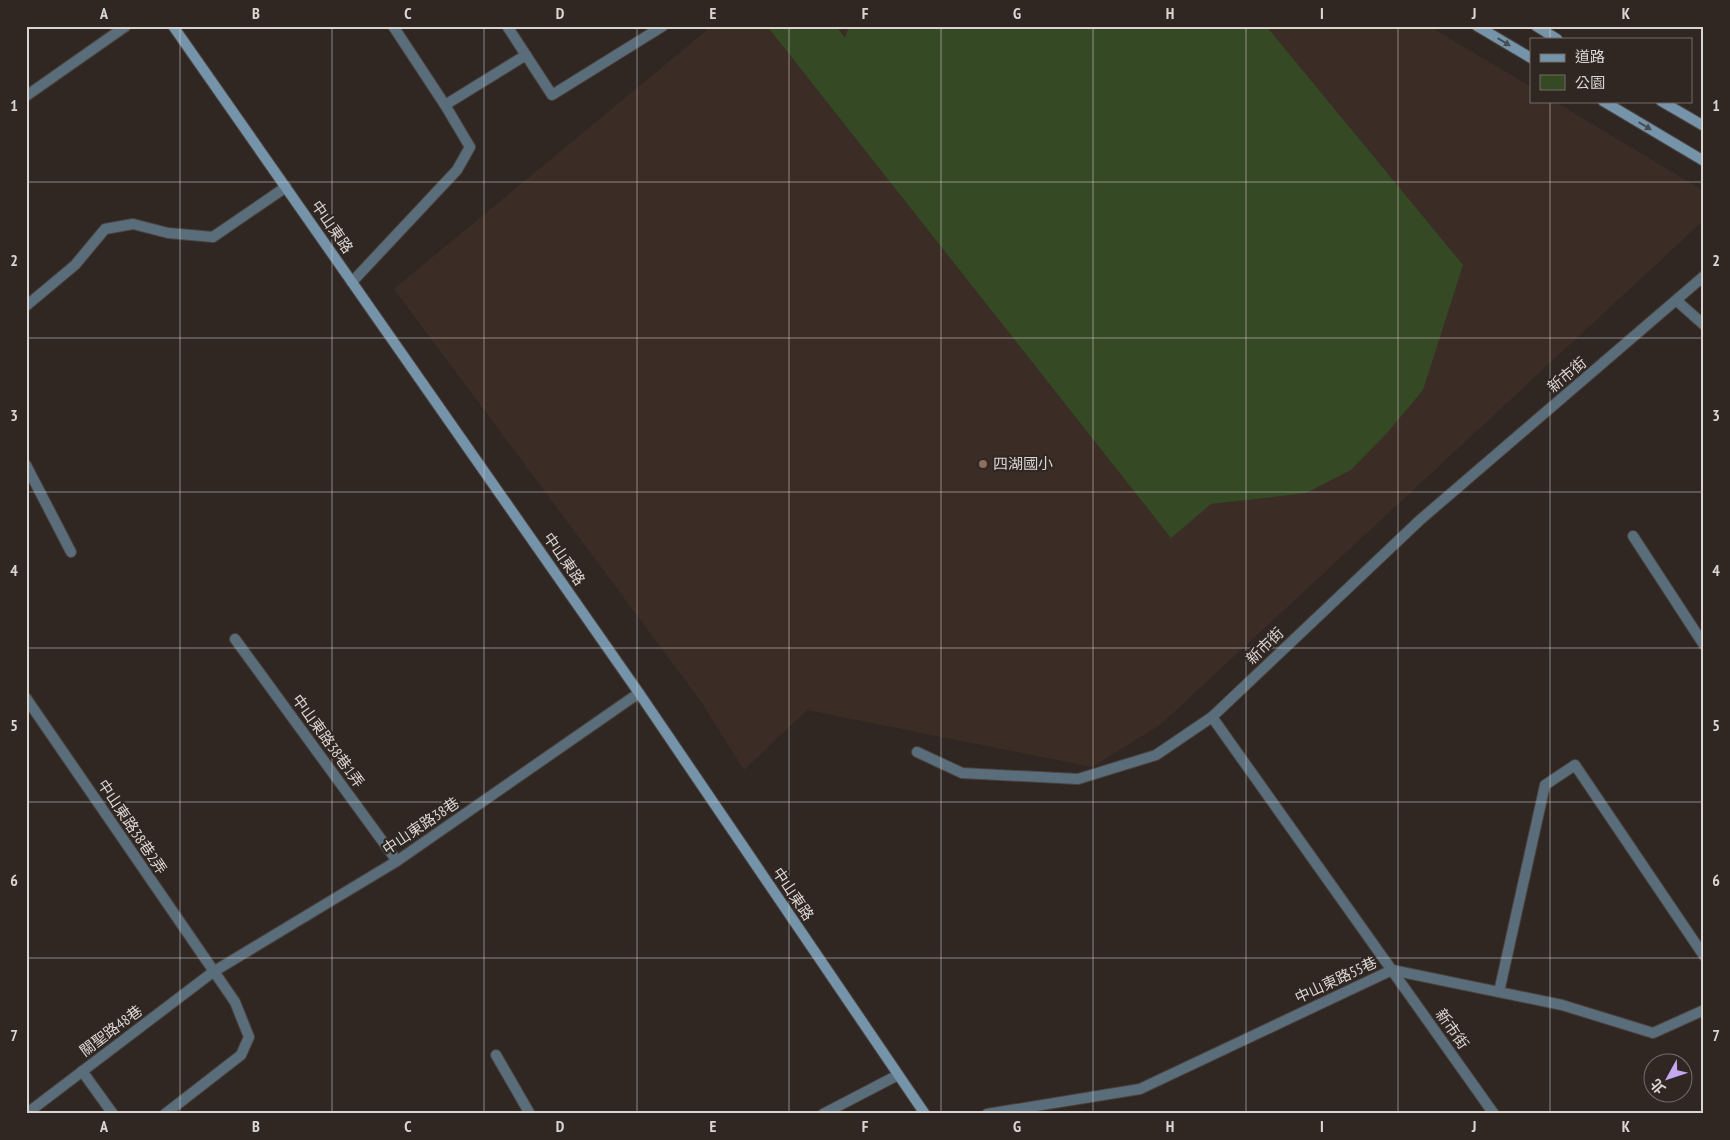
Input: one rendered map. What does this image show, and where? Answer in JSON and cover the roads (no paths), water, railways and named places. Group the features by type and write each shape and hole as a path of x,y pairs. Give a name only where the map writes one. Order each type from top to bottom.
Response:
{"street":[{"path":"26,96 126,26"},
{"name":"中山東路","path":"173,26 639,694 925,1114"},
{"path":"352,282 457,170 470,147 393,26"},
{"path":"507,26 552,95 663,26"},
{"path":"1477,26 1530,57"},
{"path":"1536,26 1554,38"},
{"path":"445,105 526,54"},
{"path":"1605,102 1704,161"},
{"path":"1663,102 1704,126"},
{"path":"26,306 75,265 105,229 133,224 168,233 213,237 286,188"},
{"name":"新市街","path":"1494,1114 1212,717 1420,520 1704,276"},
{"path":"1677,301 1704,324"},
{"path":"26,465 72,552"},
{"path":"1633,536 1704,645"},
{"name":"中山東路38巷1弄","path":"235,638 397,861"},
{"name":"中山東路38巷","path":"213,972 397,861 639,694"},
{"name":"中山東路38巷2弄","path":"26,698 235,1002 250,1037 241,1055 165,1114"},
{"path":"917,752 962,773 1078,779 1156,755 1212,717"},
{"path":"1499,992 1545,785 1575,765 1704,956"},
{"name":"中山東路55巷","path":"987,1114 1033,1104 1140,1089 1392,970 1562,1005 1652,1033 1704,1010"},
{"name":"關聖路48巷","path":"26,1114 213,972"},
{"path":"496,1055 530,1114"},
{"path":"82,1071 113,1114"},
{"path":"823,1114 898,1075"}],"place":[{"name":"四湖國小","path":"983,464"}]}
